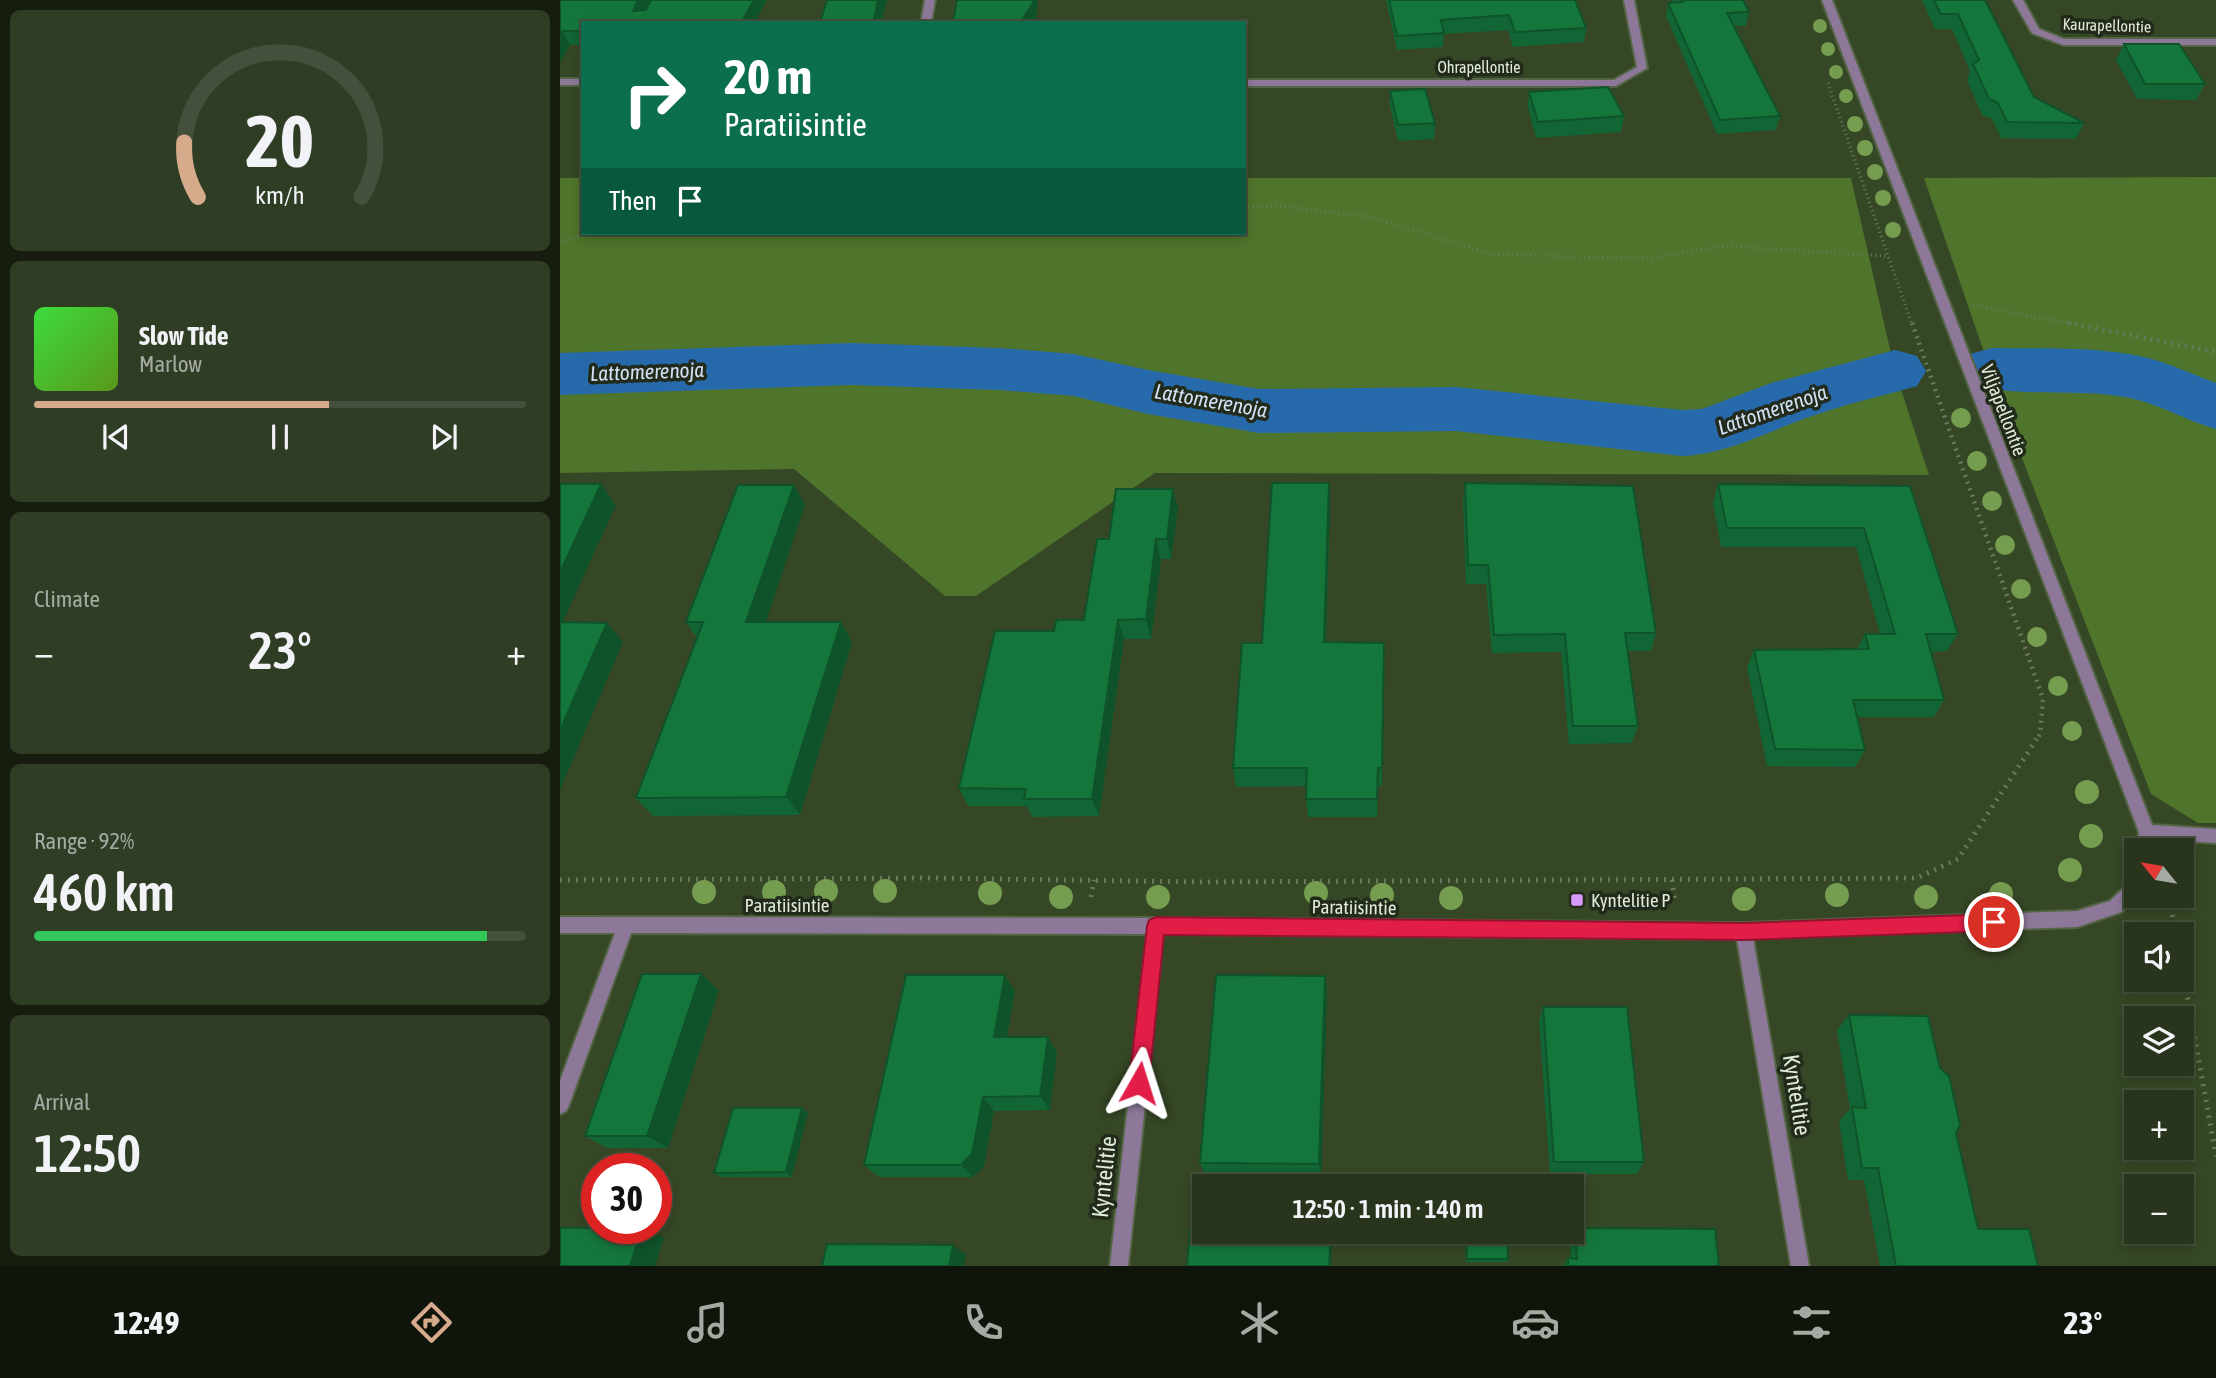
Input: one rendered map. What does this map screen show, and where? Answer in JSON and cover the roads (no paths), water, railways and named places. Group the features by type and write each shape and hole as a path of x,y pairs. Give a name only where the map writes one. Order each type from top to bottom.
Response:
{"street":[{"path":"926,21 930,0"},
{"name":"Ohrapellontie","path":"1246,83 1616,83 1642,68 1629,0"},
{"name":"Viljapellontie","path":"1827,0 2147,832"},
{"name":"Kaurapellontie","path":"2018,0 2035,31 2063,42 2216,42"},
{"path":"560,82 581,82"},
{"path":"2147,838 2147,832 2216,836"},
{"name":"Paratiisintie","path":"560,925 1744,931 2077,919 2115,907 2124,898"},
{"path":"560,1105 626,925"},
{"name":"Kyntelitie","path":"1119,1266 1156,926"},
{"name":"Kyntelitie","path":"1744,931 1800,1266"}],"waterway":[{"name":"Lattomerenoja","path":"560,374 852,364 999,369 1074,375 1148,392 1259,411 1456,409 1682,433 1707,432 1793,399 1895,371"},
{"name":"Lattomerenoja","path":"1992,369 2088,371 2142,378 2216,407"}],"place":[{"name":"Kyntelitie P","path":"1577,900"}]}
